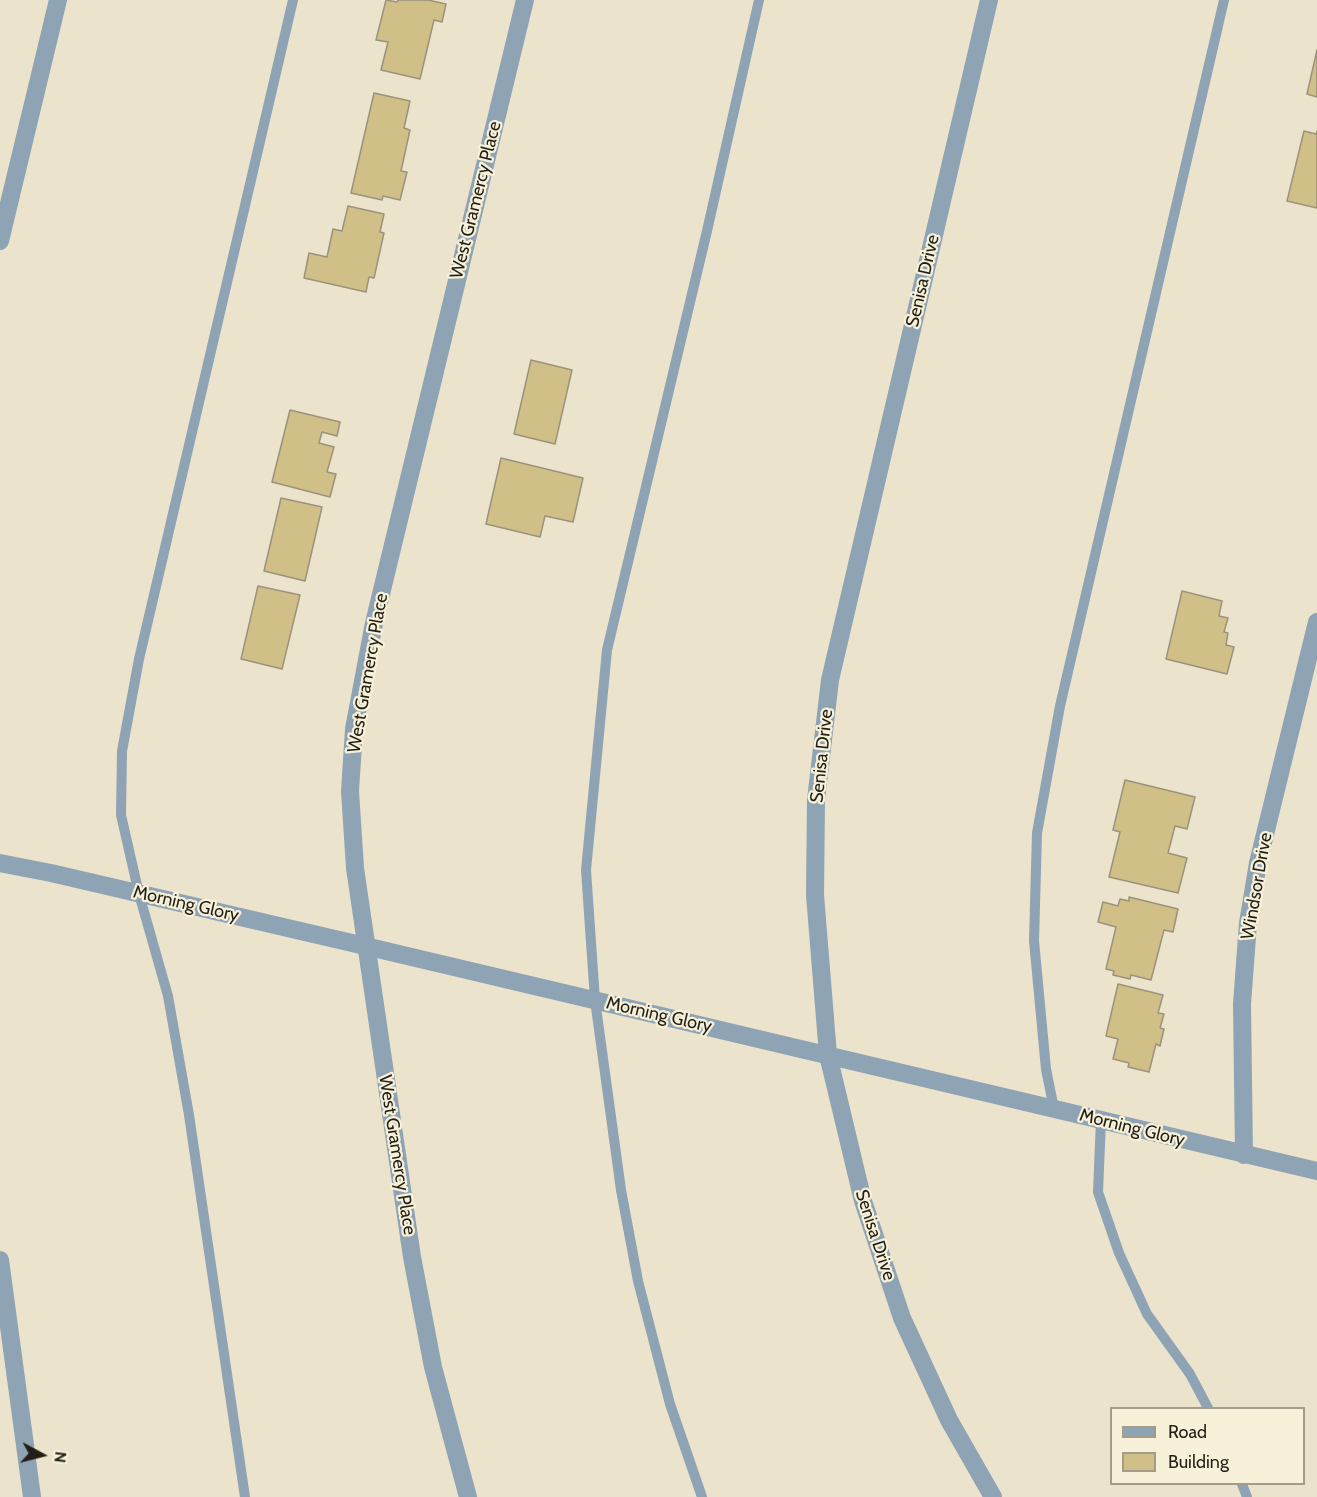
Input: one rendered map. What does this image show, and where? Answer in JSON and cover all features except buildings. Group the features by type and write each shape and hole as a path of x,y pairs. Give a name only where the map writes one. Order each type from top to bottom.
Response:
{"street":[{"path":"0,241 58,0"},
{"name":"West Gramercy Place","path":"468,1497 433,1367 412,1257 365,946 355,868 350,791 354,729 374,623 525,0"},
{"name":"Senisa Drive","path":"989,0 830,680 816,800 815,895 828,1055 863,1202 902,1318 950,1420 993,1497"},
{"name":"Windsor Drive","path":"1244,1155 1242,1004 1248,923 1258,863 1317,622"},
{"name":"Morning Glory","path":"0,863 596,1000 1317,1171"},
{"path":"0,1260 32,1497"}],"lane":[{"path":"245,1497 187,1104 168,996 121,815 122,751 140,659 294,0"},
{"path":"702,1497 670,1404 638,1281 621,1190 596,1000 586,870 607,650 759,0"},
{"path":"1054,1109 1046,1069 1034,941 1037,833 1060,706 1224,0"},
{"path":"1101,1120 1098,1192 1119,1253 1147,1314 1190,1374 1207,1407"}]}
